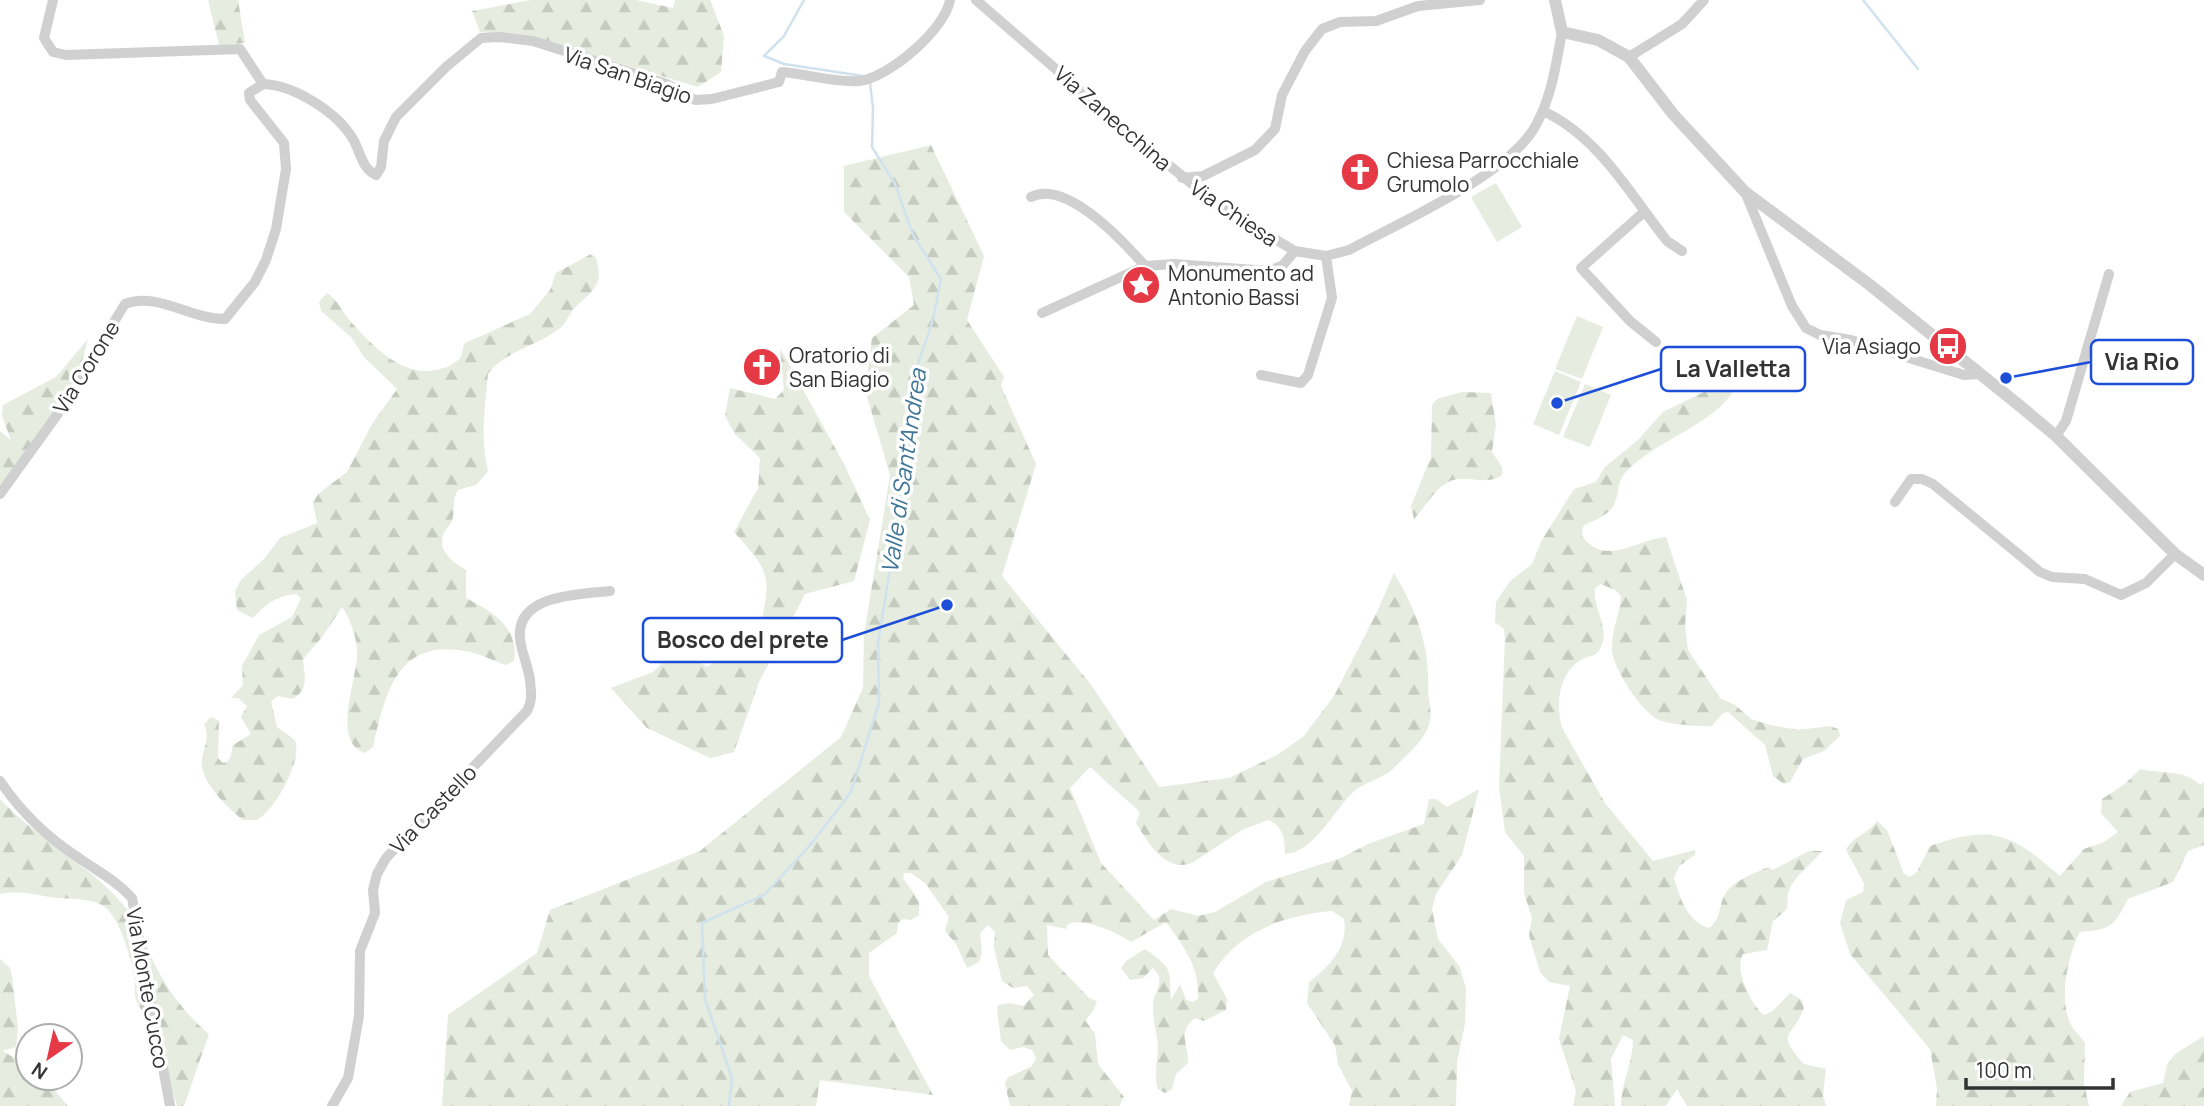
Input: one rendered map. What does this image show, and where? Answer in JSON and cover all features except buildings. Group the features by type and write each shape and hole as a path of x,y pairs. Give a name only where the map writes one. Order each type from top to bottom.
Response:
{"street":[{"path":"53,0 44,38 53,52 66,55 240,49 263,84"},
{"name":"Via San Biagio","path":"263,84 292,91 337,120 355,141 370,173 379,173 383,141 396,117 481,38 533,41 667,84 695,100 712,99 779,82 782,72 855,81 869,79 922,43 938,27 950,0"},
{"name":"Via Zanecchina","path":"976,0 1182,178 1203,176 1255,150 1275,129 1282,95 1305,51 1322,29 1340,22 1383,19 1408,8 1480,0"},
{"path":"1550,0 1555,0 1562,32 1598,40 1629,57 1691,134 1745,192 1870,285 2056,436 2175,554 2204,575"},
{"path":"1629,57 1682,24 1704,0"},
{"name":"Via Chiesa","path":"1182,178 1254,230 1295,251 1326,256 1349,250 1479,177 1518,150 1543,111 1552,88 1562,32"},
{"name":"Via Corone","path":"0,494 57,415 125,304 135,300 149,301 208,319 225,319 255,282 276,229 286,169 285,143 250,100 249,93 263,84"},
{"path":"1543,111 1573,128 1596,150 1667,241 1682,251"},
{"path":"1031,197 1042,191 1053,193 1082,208 1124,242 1145,266"},
{"path":"1745,192 1798,320 1813,332 1851,340 1964,375 1981,374"},
{"path":"1644,212 1581,268 1630,321 1656,342"},
{"path":"1042,313 1145,266 1269,271 1283,265 1295,251"},
{"path":"1261,375 1294,384 1301,383 1308,375 1323,334 1332,298 1326,256"},
{"path":"2056,436 2066,421 2109,274"},
{"path":"1895,502 1911,479 1922,479 2040,572 2052,577 2085,579 2121,595 2146,583 2175,554"},
{"name":"Via Castello","path":"332,1106 348,1078 359,1016 359,951 375,913 377,873 386,858 527,711 532,701 531,690 520,637 521,622 531,608 546,600 610,591"},
{"name":"Via Monte Cucco","path":"0,782 21,810 43,830 111,879 132,898 170,1106"}],"green space":[{"path":"208,0 238,0 245,43 219,45"},
{"path":"531,0 636,0 673,8 675,0 710,0 724,36 721,72 698,87 530,36 480,32 472,11"},
{"path":"931,145 984,256 967,320 1004,377 1001,386 1036,464 1002,576 1092,686 1159,787 1229,778 1277,755 1303,737 1334,696 1394,573 1402,587 1420,628 1427,657 1431,712 1428,726 1416,745 1395,767 1355,791 1304,847 1285,854 1282,833 1268,820 1242,830 1192,863 1174,864 1158,854 1141,831 1136,823 1140,812 1090,767 1070,788 1101,863 1154,920 1171,909 1198,916 1215,912 1266,882 1341,858 1368,844 1424,824 1429,799 1436,799 1447,807 1479,789 1462,855 1436,894 1432,909 1438,939 1460,967 1466,989 1465,1024 1457,1062 1456,1106 1349,1106 1352,1091 1338,1064 1335,1045 1307,1003 1309,982 1330,963 1343,939 1344,919 1332,911 1280,921 1249,936 1223,958 1213,973 1227,999 1226,1010 1204,1021 1195,1018 1186,1028 1188,1063 1176,1074 1172,1089 1165,1093 1158,1089 1156,1078 1158,1046 1153,1002 1159,978 1153,968 1143,978 1130,980 1121,968 1126,961 1145,949 1168,970 1171,1000 1180,984 1186,1000 1193,1002 1198,999 1196,977 1190,958 1179,940 1166,922 1131,942 1091,924 1074,922 1068,924 1066,929 1047,925 1048,955 1089,998 1097,1001 1085,1020 1095,1034 1098,1064 1124,1097 1119,1106 1010,1106 1005,1084 1007,1078 1032,1066 1036,1058 1032,1050 1023,1047 1010,1050 1001,1041 997,1009 998,1005 1009,1003 1023,1006 1034,995 1027,986 1013,988 1002,981 994,947 995,932 988,925 980,933 982,953 979,962 967,968 956,944 945,931 949,917 925,883 911,873 904,873 903,878 919,901 919,915 911,920 903,919 898,923 897,933 869,953 869,976 933,1095 820,1080 816,1106 442,1106 448,1015 537,953 550,910 700,851 841,737 863,688 864,635 890,475 865,390 872,338 914,305 909,277 844,212 844,166"},
{"path":"1496,183 1522,227 1497,242 1471,197"},
{"path":"591,254 596,259 598,281 562,326 512,354 488,374 484,435 488,471 476,485 458,490 452,520 443,536 445,552 466,570 466,598 485,608 508,629 512,638 514,661 506,665 470,652 445,649 426,652 411,661 399,673 390,689 373,747 365,753 354,746 349,735 347,722 357,648 352,626 342,607 323,636 303,659 305,681 302,690 293,699 278,696 271,701 277,727 295,740 295,760 286,784 272,806 257,820 243,820 218,796 204,774 202,761 207,735 204,724 211,717 219,721 218,758 223,763 226,762 230,759 233,745 251,734 241,717 247,706 238,698 231,698 243,685 242,666 259,635 292,617 301,598 296,594 277,599 253,618 237,610 235,591 241,580 264,559 280,538 317,523 313,503 318,494 347,472 372,424 397,389 364,357 351,337 321,311 319,302 327,293 331,296 368,340 399,364 423,371 436,370 458,360 465,343 530,314 550,290 556,273"},
{"path":"1577,316 1603,327 1582,379 1555,369"},
{"path":"88,339 75,389 63,414 0,485 0,431 11,440 2,416 3,405 56,377"},
{"path":"780,348 844,464 870,520 854,581 805,594 759,682 734,752 710,758 647,728 611,688 653,672 678,648 707,667 759,631 766,599 765,577 762,567 734,532 758,488 760,458 735,434 725,416 730,388 775,399 784,390"},
{"path":"1744,348 1742,372 1733,391 1702,421 1662,444 1627,471 1621,479 1614,505 1604,515 1583,526 1582,536 1591,545 1611,551 1666,537 1687,600 1685,627 1688,650 1720,698 1735,705 1751,719 1799,730 1830,726 1838,729 1840,736 1824,751 1803,759 1790,782 1784,784 1773,776 1765,745 1728,712 1723,713 1712,726 1659,720 1636,699 1617,667 1612,643 1621,596 1601,584 1595,588 1595,597 1603,631 1601,647 1595,655 1574,665 1568,673 1560,694 1560,717 1562,728 1605,803 1653,861 1695,850 1695,855 1679,866 1674,878 1690,915 1702,925 1709,928 1713,924 1725,894 1739,881 1768,867 1773,870 1809,851 1822,851 1791,886 1787,909 1773,921 1767,950 1743,954 1741,969 1749,996 1764,1015 1773,1011 1790,993 1802,1000 1804,1008 1788,1040 1804,1064 1826,1069 1823,1096 1826,1106 1687,1106 1677,1089 1666,1106 1621,1106 1633,1040 1623,1035 1611,1059 1615,1106 1573,1106 1576,1091 1559,1039 1570,986 1549,982 1540,972 1529,935 1532,918 1524,893 1524,856 1505,832 1499,787 1505,638 1504,629 1495,622 1496,602 1510,581 1532,564 1542,540 1574,489 1596,482 1605,467 1639,439 1663,412 1704,392 1722,378 1735,353"},
{"path":"1555,371 1581,382 1559,435 1533,424"},
{"path":"1585,384 1611,395 1590,447 1563,437"},
{"path":"1462,392 1491,393 1496,425 1492,452 1502,467 1502,475 1490,480 1462,479 1448,482 1433,494 1414,519 1411,506 1431,457 1432,405 1437,399"},
{"path":"2140,769 2180,774 2200,785 2204,782 2204,845 2188,851 2173,882 2128,899 2115,921 2099,930 2080,932 2076,941 2068,965 2065,1004 2071,1025 2085,1043 2084,1083 2089,1106 1936,1106 1937,1088 1930,1049 1850,954 1840,923 1846,900 1863,892 1864,883 1846,850 1877,821 1887,830 1904,874 1910,877 1917,872 1930,846 1971,835 2001,837 2015,842 2060,876 2084,849 2104,842 2118,832 2101,813 2102,799 2125,784"},
{"path":"0,799 113,893 138,926 169,989 191,1017 209,1034 184,1106 177,1106 164,1065 136,999 134,975 127,948 111,913 100,904 88,900 22,893 0,894"},
{"path":"0,959 10,968 17,1022 14,1022 14,1048 2,1051 14,1057 14,1092 56,1092 68,1106 0,1106"},
{"path":"2204,1036 2204,1106 2121,1106 2130,1092 2163,1083 2167,1065 2175,1054"}],"waterway":[{"name":"Valle di Sant'Andrea","path":"804,0 784,36 764,56 784,64 863,76"},
{"path":"1863,0 1918,69"},
{"name":"Valle di Sant'Andrea","path":"729,1106 732,1078 705,999 702,923 764,895 812,843 851,792 879,703 878,644 914,416 913,382 933,320 941,279 913,235 895,184 872,147 873,108 870,83"}],"place":[{"name":"Chiesa Parrocchiale Grumolo","path":"1360,172"},
{"name":"Monumento ad Antonio Bassi","path":"1141,285"},
{"name":"Via Asiago","path":"1948,346"},
{"name":"Oratorio di San Biagio","path":"762,367"},
{"name":"Via Rio","path":"2006,378"},
{"name":"La Valletta","path":"1557,403"},
{"name":"Bosco del prete","path":"947,605"}]}
